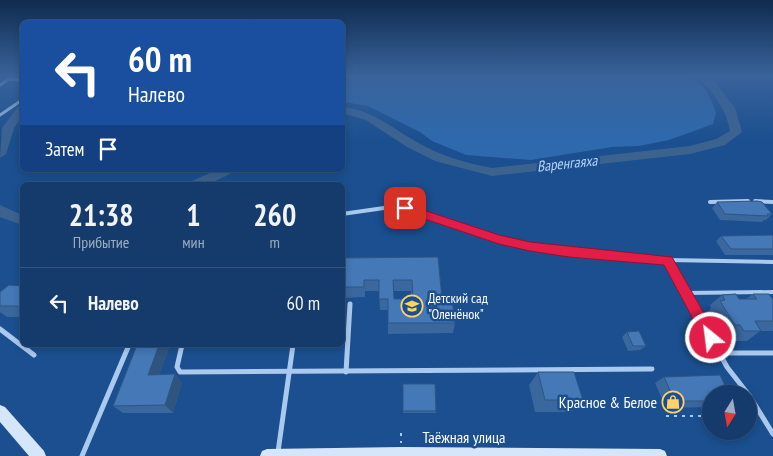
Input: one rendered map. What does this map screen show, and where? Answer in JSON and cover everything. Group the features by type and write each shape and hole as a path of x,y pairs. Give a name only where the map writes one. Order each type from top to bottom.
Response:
{"street":[{"path":"0,412 39,456"},
{"name":"Таёжная улица","path":"268,456 660,456"}],"lane":[{"path":"0,116 20,101"},
{"path":"710,202 773,202"},
{"path":"345,214 384,208 405,208 499,240 569,252 668,260 773,262"},
{"path":"668,260 719,353 741,385"},
{"path":"686,293 773,292"},
{"path":"346,372 350,304"},
{"path":"0,329 20,344"},
{"path":"24,347 34,355"},
{"path":"82,456 128,347"},
{"path":"181,347 177,361 177,367 180,372 652,369"},
{"path":"278,456 293,347"},
{"path":"719,353 773,353"},
{"path":"758,411 773,434"}],"path":[{"path":"666,416 702,416"}],"shaded area":[{"path":"345,97 710,97 716,113 713,124 669,140 639,146 612,147 531,160 466,155 432,141 420,132 368,106 345,102"}],"building":[{"path":"717,202 762,202 772,214 767,214 768,216 725,214"},
{"path":"773,235 773,249 731,249 721,236"},
{"path":"438,257 442,299 452,299 455,323 388,323 388,299 379,299 379,280 364,280 364,287 345,287 345,258","holes":["393,280 412,280 413,299 394,299"]},
{"path":"9,285 20,286 20,307 0,306 0,292"},
{"path":"736,294 739,299 757,299 753,294 769,294 773,300 773,321 755,321 761,331 744,331 740,325 735,325 720,301 725,300 722,295"},
{"path":"639,331 646,346 633,346 627,332"},
{"path":"136,347 158,347 148,375 175,374 165,405 113,406"},
{"path":"538,372 574,372 583,400 545,400"},
{"path":"720,375 725,385 702,385 702,401 675,401 664,377"},
{"path":"403,384 435,384 436,411 403,411"}],"waterway":[{"name":"Варенгаяха","path":"345,110 362,114 379,122 411,144 440,158 471,168 492,172 690,150 709,146 720,142 736,132 729,108 722,97"},
{"name":"Варенгаяха","path":"0,154 8,128 20,112"},
{"name":"Варенгаяха","path":"201,182 223,172"},
{"name":"Варенгаяха","path":"0,210 7,215 20,219"}],"place":[{"name":"Детский сад \"Оленёнок\"","path":"412,306"},
{"name":"Красное & Белое","path":"673,402"}],"route":[{"path":"405,208 499,240 569,252 668,260 711,338"}]}
